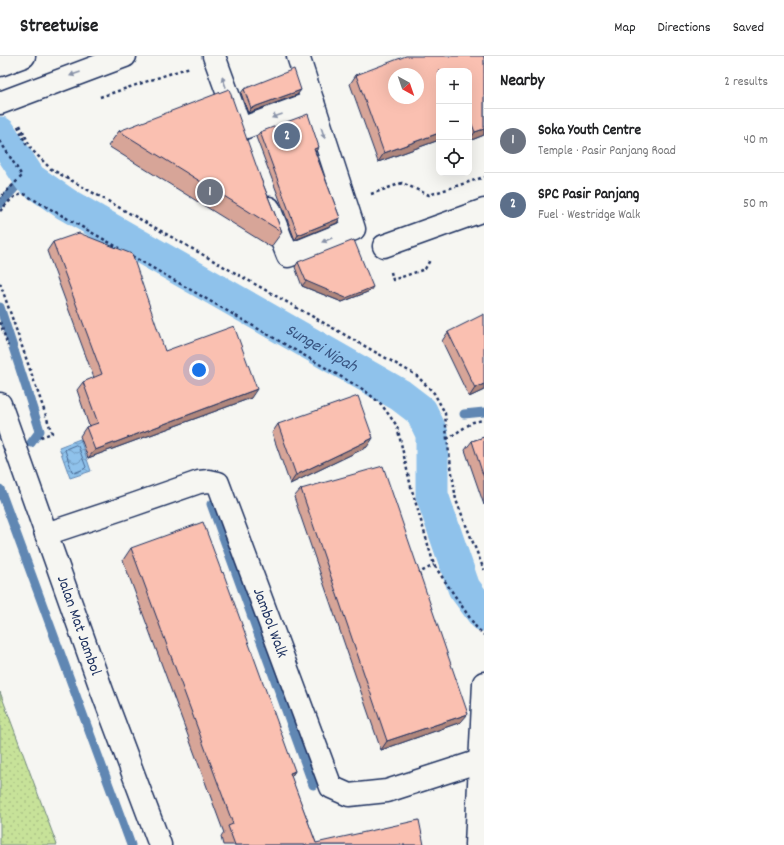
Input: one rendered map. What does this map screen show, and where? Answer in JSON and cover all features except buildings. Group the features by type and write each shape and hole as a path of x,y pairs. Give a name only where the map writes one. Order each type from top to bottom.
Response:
{"main road":[{"path":"0,65 24,56"},
{"path":"0,103 125,56"},
{"path":"262,190 288,256 354,229 298,56"},
{"path":"215,57 248,149"},
{"path":"241,129 313,102"},
{"path":"384,246 484,210"},
{"name":"Jalan Mat Jambol","path":"0,404 102,691 160,845"},
{"name":"Jambol Walk","path":"46,534 198,482 209,481 218,483 331,787 349,795 387,791 481,771"},
{"path":"476,845 481,771 484,683"}],"path":[{"path":"94,99 215,57"},
{"path":"13,126 20,124 32,150 51,169 416,375 434,393 445,413 447,439 456,500 484,570"},
{"path":"0,141 22,176 0,198"},
{"path":"0,211 16,196 24,194 123,251"},
{"path":"130,255 364,390 381,404 397,426 411,487 434,566 476,627 484,635"},
{"path":"0,283 52,433"},
{"path":"0,322 8,346"},
{"path":"447,439 473,422 484,420"},
{"path":"412,576 434,566"}],"green space":[{"path":"0,692 57,845 0,845"}],"water":[{"path":"80,439 91,471 70,478 59,447"}],"waterway":[{"name":"Sungei Nipah","path":"0,133 30,179 66,204 400,395 421,411 432,434 432,495 464,588 484,615"},
{"name":"Sungei Nipah","path":"0,204 22,180 30,179"},
{"name":"Sungei Nipah","path":"0,307 40,431 31,443"},
{"path":"464,414 484,412"},
{"path":"0,489 131,845"},
{"path":"211,504 313,785"}],"place":[{"name":"SPC Pasir Panjang","path":"287,136"},
{"name":"Soka Youth Centre","path":"210,192"}]}
